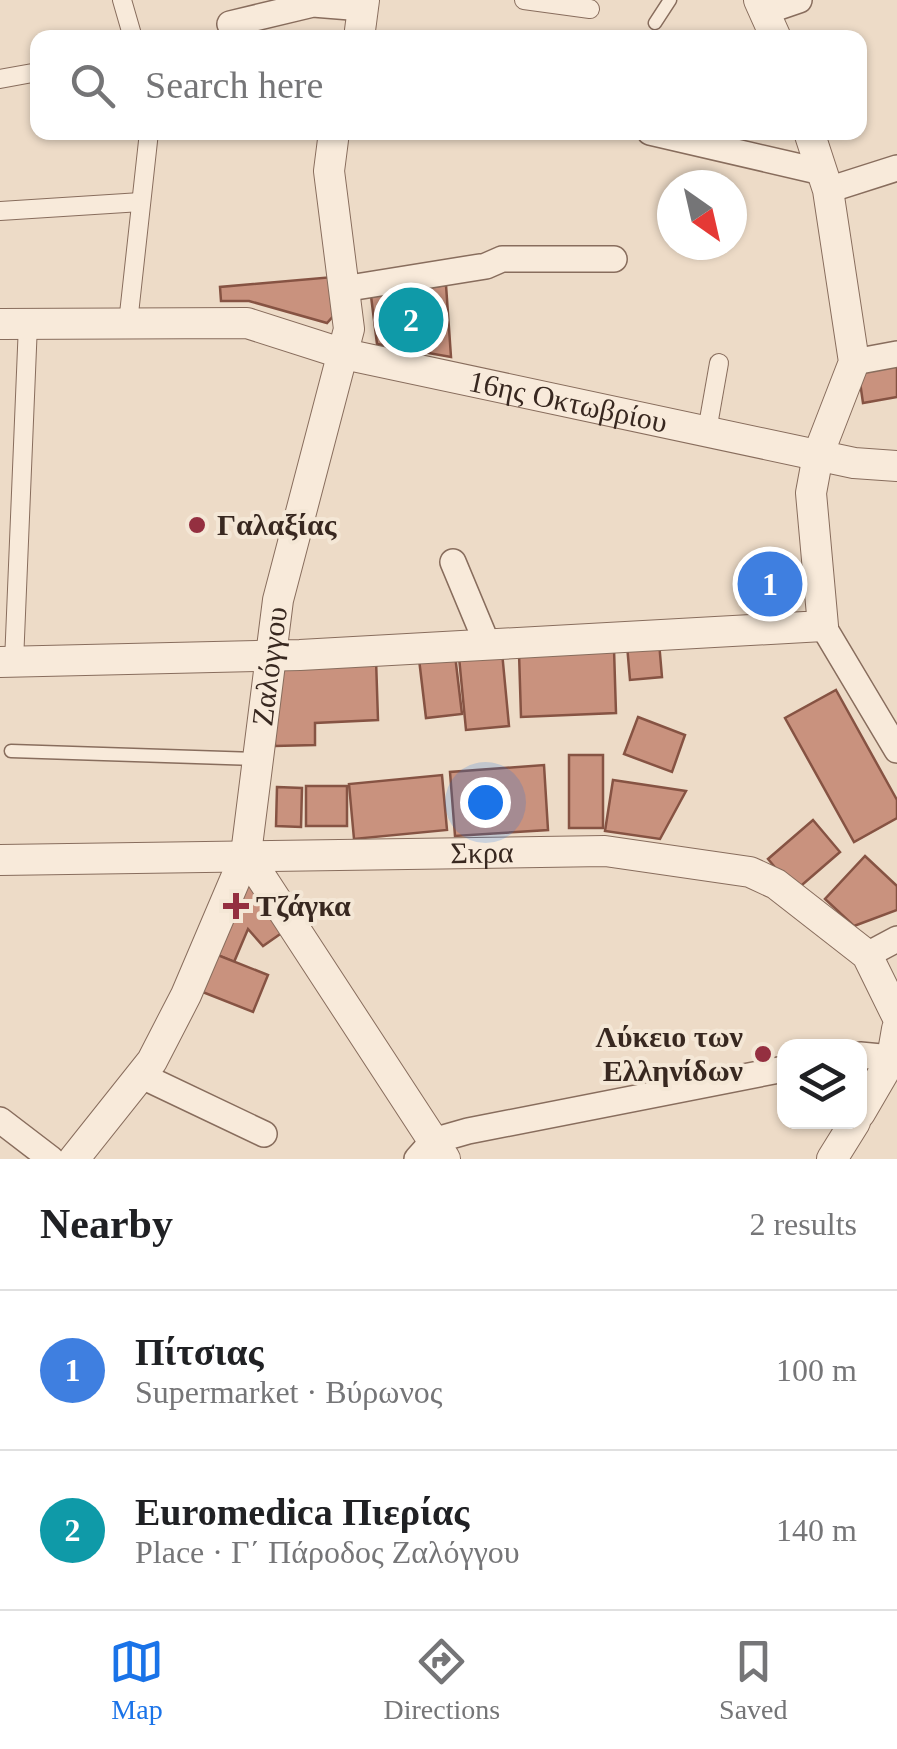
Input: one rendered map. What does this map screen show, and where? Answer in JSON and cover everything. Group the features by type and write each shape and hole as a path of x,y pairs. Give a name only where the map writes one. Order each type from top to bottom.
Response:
{"street":[{"path":"122,0 131,30"},
{"path":"524,0 590,9"},
{"path":"767,16 798,0"},
{"path":"230,24 312,4 362,15"},
{"path":"0,79 30,73"},
{"path":"128,323 148,140"},
{"name":"Ζαλόγγου","path":"74,1159 140,1075 186,995 242,866 261,759 278,600 349,330 329,171 333,140"},
{"path":"679,140 825,181 897,168"},
{"path":"812,140 825,181 854,362 818,454 811,493 822,626 897,750"},
{"path":"0,211 141,202"},
{"path":"343,289 502,260 614,259"},
{"name":"16ης Οκτωβρίου","path":"14,324 248,323 344,354 818,454 897,466"},
{"path":"14,324 7,662 270,657 822,626"},
{"path":"854,362 897,354"},
{"path":"707,431 718,363"},
{"path":"453,562 488,646"},
{"name":"Σκρα","path":"0,860 242,866 605,851 750,872 776,884 867,954 897,1016"},
{"path":"242,866 273,895 432,1153 777,1071"},
{"path":"867,954 897,940"},
{"path":"867,1054 896,1048"},
{"path":"867,1100 896,1048"},
{"path":"140,1075 264,1134"},
{"path":"0,1120 50,1159"},
{"path":"832,1159 850,1129"}],"lane":[{"path":"655,23 670,0"},
{"path":"11,751 261,759"}],"building":[{"path":"333,277 336,313 327,323 249,301 221,301 220,287"},
{"path":"446,285 451,357 377,344 371,296"},
{"path":"897,360 897,397 863,403 858,368"},
{"path":"659,642 662,677 630,680 627,645"},
{"path":"614,649 616,713 521,717 519,653"},
{"path":"502,652 509,726 466,730 459,657"},
{"path":"455,655 462,714 426,718 419,659"},
{"path":"376,659 378,720 315,723 315,745 275,746 272,663"},
{"path":"836,690 897,800 897,818 854,842 785,718"},
{"path":"638,717 685,735 672,772 624,754"},
{"path":"569,755 603,755 603,828 569,828"},
{"path":"544,765 548,830 455,836 450,772"},
{"path":"442,775 447,830 354,839 349,784"},
{"path":"613,780 686,791 660,839 605,831"},
{"path":"306,786 347,786 347,826 306,826"},
{"path":"277,787 302,788 301,827 276,826"},
{"path":"813,820 840,852 795,891 768,859"},
{"path":"865,856 897,886 897,910 854,926 825,899"},
{"path":"237,885 256,887 286,930 263,946 248,929 234,962 210,952"},
{"path":"210,952 268,975 253,1012 195,989"}],"place":[{"name":"Euromedica Πιερίας","path":"411,320"},
{"name":"Γαλαξίας","path":"197,525"},
{"name":"Πίτσιας","path":"770,584"},
{"name":"Τζάγκα","path":"236,906"},
{"name":"Λύκειο των Ελληνίδων","path":"763,1054"}]}
